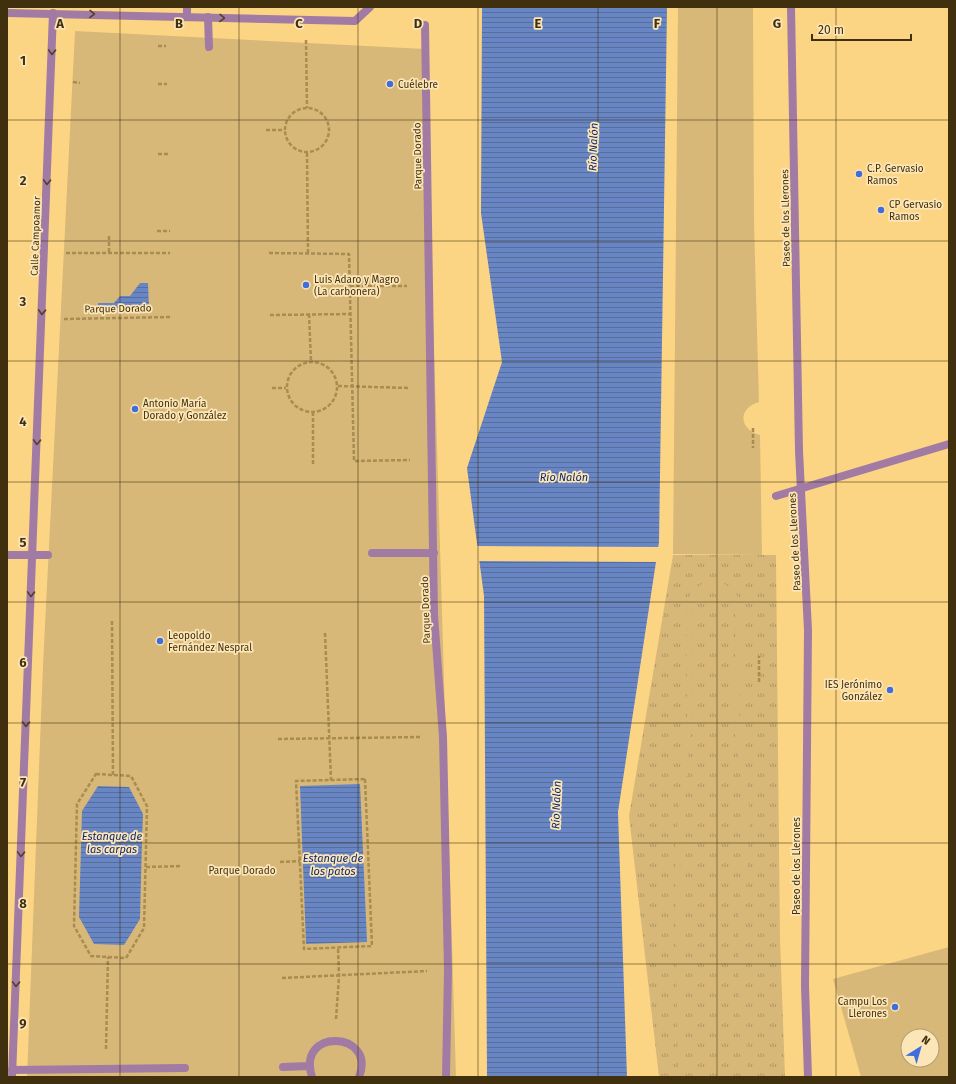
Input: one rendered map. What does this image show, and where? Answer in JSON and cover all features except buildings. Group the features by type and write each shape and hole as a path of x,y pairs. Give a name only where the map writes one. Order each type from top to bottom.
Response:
{"street":[{"path":"187,7 187,16"},
{"path":"7,14 53,13 355,21 370,7"},
{"name":"Paseo de los Llerones","path":"791,7 801,490 808,630 805,986 808,1077"},
{"name":"Calle Campoamor","path":"12,1074 53,13"},
{"path":"208,17 209,47"},
{"name":"Parque Dorado","path":"426,25 434,615 443,737 448,970 446,1077"},
{"path":"776,496 801,490 949,444"},
{"path":"372,553 434,553"},
{"path":"7,555 48,555"},
{"path":"312,1077 309,1066 311,1056 317,1048 325,1042 335,1040 345,1041 354,1047 360,1056 362,1066 359,1077"},
{"path":"283,1067 309,1066"},
{"path":"12,1074 185,1068"}],"path":[{"path":"306,37 307,108"},
{"path":"158,46 166,46"},
{"path":"73,82 80,83"},
{"path":"158,84 167,84"},
{"path":"307,108 315,109 322,114 328,121 330,130 328,138 323,146 316,151 307,152 299,151 291,146 286,139 284,130 286,122 291,114 298,109 307,108"},
{"path":"266,130 284,130"},
{"path":"307,152 308,254"},
{"path":"158,154 168,154"},
{"path":"157,231 170,231"},
{"path":"109,236 109,253"},
{"path":"66,253 170,254"},
{"path":"269,253 349,254 354,461 432,459"},
{"path":"350,286 429,287"},
{"path":"310,314 311,361"},
{"path":"270,315 351,314"},
{"name":"Parque Dorado","path":"64,319 172,317"},
{"path":"311,361 321,362 329,368 335,376 338,386 336,396 331,404 323,410 313,412 303,411 294,406 288,398 286,388 288,378 293,369 301,363 311,361"},
{"path":"338,386 431,388"},
{"path":"272,388 286,388"},
{"path":"313,412 313,466"},
{"path":"753,428 753,448"},
{"path":"112,621 113,775"},
{"path":"326,633 331,780"},
{"path":"759,656 759,682"},
{"path":"278,739 443,737"},
{"path":"96,774 113,775 131,776 148,806 144,928 126,958 91,956 74,926 77,804 96,774"},
{"path":"365,778 372,946 304,949 300,861 296,781 365,778"},
{"path":"280,862 300,861"},
{"path":"146,867 182,866"},
{"path":"335,1040 339,976 338,948"},
{"path":"106,1070 108,957"},
{"path":"282,978 448,970"}],"green space":[{"path":"678,7 753,7 754,222 759,402 747,409 743,418 744,424 748,428 760,435 762,555 673,554"},
{"name":"Parque Dorado","path":"75,31 425,49 456,1077 27,1077 43,665"},
{"path":"673,555 776,555 780,939 785,1077 659,1077 629,816"},
{"path":"712,581 722,583 732,588 738,597 743,625 739,711 750,814 745,913 747,1077 741,1077 740,1061 739,913 744,838 744,800 733,711 736,624 733,601 728,594 715,588 707,589 701,593 695,600 692,610 692,717 680,853 683,1077 678,1076 675,852 687,715 686,610 693,591 697,587"},
{"name":"Campu Los Llerones","path":"949,947 949,1077 861,1077 833,979"}],"water":[{"name":"Río Nalón","path":"482,7 667,7 659,542 618,812 627,1077 487,1077 484,596 467,468 502,362 481,213"},
{"path":"140,283 148,283 149,309 98,308 98,303 114,303 120,296 130,296"},
{"name":"Estanque de los patos","path":"360,784 367,942 306,944 300,786"},
{"name":"Estanque de las carpas","path":"98,786 129,787 143,814 140,919 124,945 94,944 79,917 82,811"}],"pier":[{"path":"476,546 660,547 658,562 478,561"}],"place":[{"name":"Cuélebre","path":"390,84"},
{"name":"C.P. Gervasio Ramos","path":"859,174"},
{"name":"CP Gervasio Ramos","path":"881,210"},
{"name":"Luis Adaro y Magro (La carbonera)","path":"306,285"},
{"name":"Antonio María Dorado y González","path":"135,409"},
{"name":"Leopoldo Fernández Nespral","path":"160,641"},
{"name":"IES Jerónimo González","path":"890,690"},
{"name":"Campu Los Llerones","path":"895,1007"}]}
